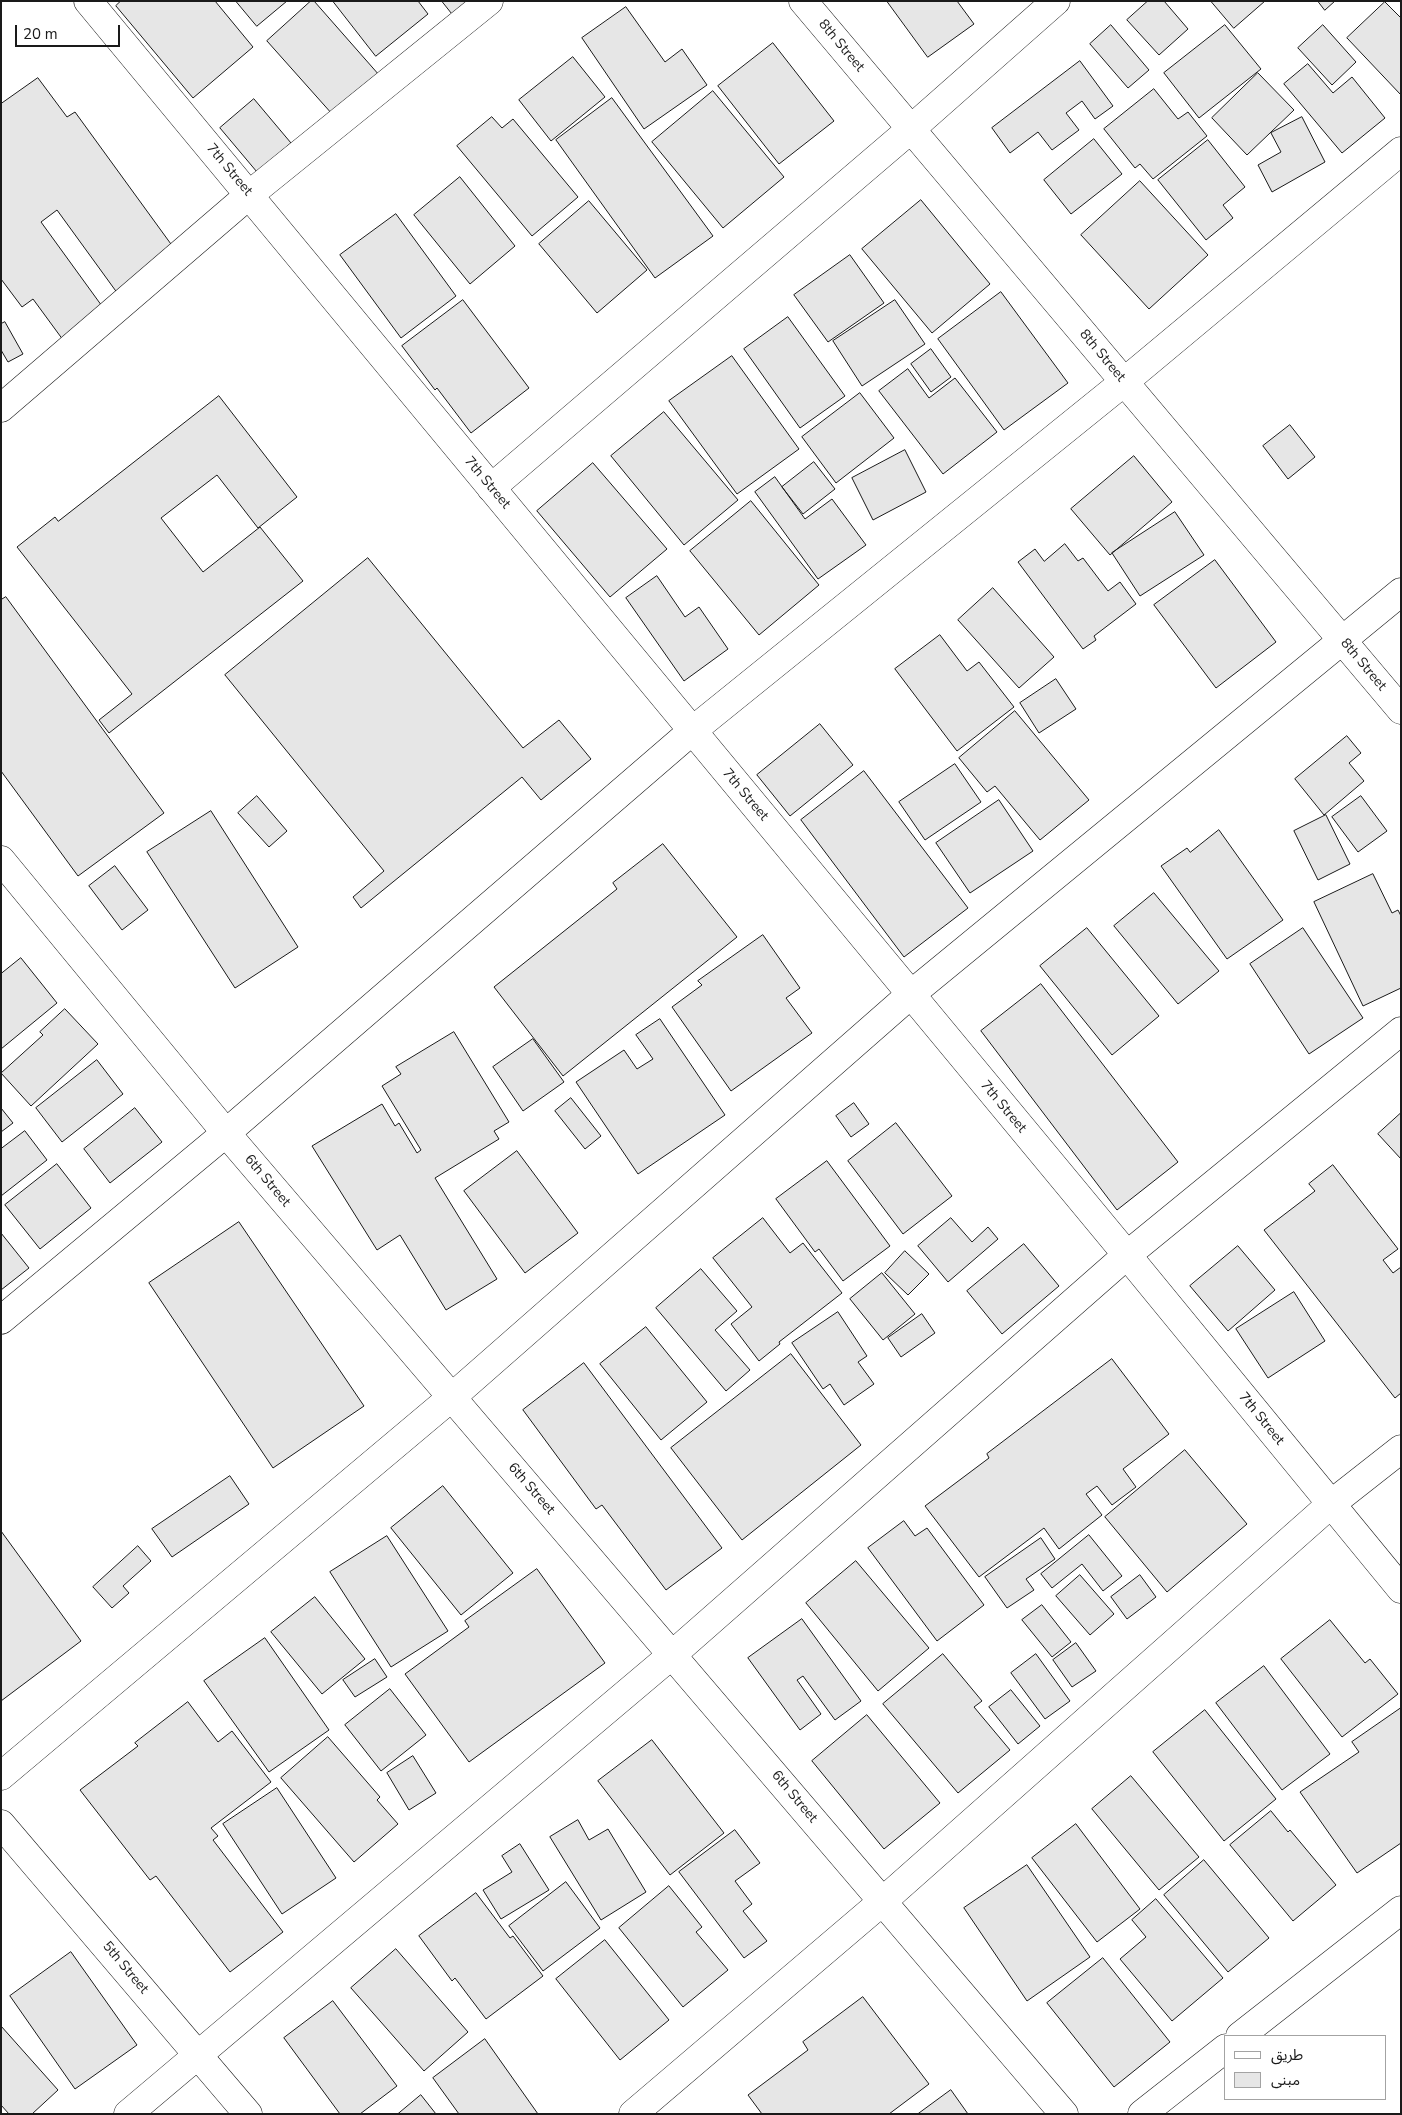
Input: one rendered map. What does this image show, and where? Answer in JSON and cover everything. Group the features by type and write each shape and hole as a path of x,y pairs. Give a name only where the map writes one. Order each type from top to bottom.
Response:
{"street":[{"name":"7th Street","path":"88,1 910,995 1128,1255 1401,1589"},
{"path":"1,408 249,195 490,1"},
{"name":"8th Street","path":"803,1 1401,710"},
{"path":"491,488 911,129 1056,1"},
{"path":"1,1320 226,1133 692,731 1124,382 1401,150"},
{"path":"1,1776 452,1397 910,995 1401,592"},
{"name":"6th Street","path":"1,860 226,1133 1064,2114"},
{"path":"128,2114 673,1654 1128,1255 1401,1031"},
{"path":"633,2114 883,1902 1331,1504 1401,1449"},
{"name":"5th Street","path":"1,1824 248,2114"},
{"path":"1241,2035 1401,1910"},
{"path":"1142,2114 1224,2050"}],"building":[{"path":"121,1 215,1 253,47 193,98 116,6"},
{"path":"236,1 287,1 257,26"},
{"path":"311,1 314,1 387,84 341,124 267,41"},
{"path":"333,1 418,1 428,14 376,56"},
{"path":"442,1 472,1 454,16"},
{"path":"887,1 957,1 974,24 928,57"},
{"path":"1148,1 1164,1 1188,29 1159,55 1127,20"},
{"path":"1211,1 1265,1 1234,28"},
{"path":"1318,1 1335,1 1325,10"},
{"path":"1385,2 1401,18 1401,95 1347,38"},
{"path":"626,7 665,62 682,49 707,85 644,129 582,38"},
{"path":"1111,25 1149,70 1128,88 1090,44"},
{"path":"1225,25 1261,69 1199,118 1164,73"},
{"path":"1323,25 1356,62 1332,85 1298,48"},
{"path":"773,43 834,121 779,164 718,86"},
{"path":"573,57 605,97 551,141 519,100"},
{"path":"1080,61 1113,106 1095,119 1082,101 1066,113 1079,130 1052,150 1038,132 1010,153 992,128"},
{"path":"1308,64 1333,93 1352,77 1385,118 1342,153 1284,84"},
{"path":"1258,73 1294,110 1247,155 1212,118"},
{"path":"38,78 67,117 75,112 176,251 118,294 57,210 41,222 107,313 66,344 33,299 22,307 1,279 1,104"},
{"path":"1154,89 1178,119 1188,112 1207,136 1153,179 1140,164 1135,168 1104,129"},
{"path":"713,91 784,177 723,228 652,142"},
{"path":"612,98 713,236 655,278 556,140"},
{"path":"254,99 291,143 257,172 220,128"},
{"path":"492,117 502,128 513,119 578,197 532,236 457,146"},
{"path":"1302,117 1325,162 1272,192 1258,165 1281,152 1271,133"},
{"path":"1094,139 1122,174 1071,214 1044,180"},
{"path":"1208,140 1245,187 1223,205 1233,218 1206,240 1158,180"},
{"path":"460,177 515,246 470,284 414,215"},
{"path":"1140,181 1208,255 1149,309 1081,235"},
{"path":"921,200 990,284 932,333 862,249"},
{"path":"589,201 647,270 597,313 539,244"},
{"path":"396,214 456,296 401,338 340,255"},
{"path":"850,255 884,303 828,342 794,295"},
{"path":"1001,292 1068,383 1004,430 938,339"},
{"path":"463,300 529,388 471,433 402,346"},
{"path":"895,300 925,344 862,386 833,341"},
{"path":"788,317 845,396 800,428 744,349"},
{"path":"5,322 23,354 8,362 1,350 1,324"},
{"path":"931,349 951,377 931,392 911,364"},
{"path":"732,356 799,449 737,494 669,401"},
{"path":"908,369 929,398 955,378 997,432 943,474 879,391"},
{"path":"860,393 894,438 836,483 802,437"},
{"path":"219,396 297,497 258,528 217,475 161,518 203,572 260,527 303,581 109,733 99,720 132,694 17,547 55,517 58,521"},
{"path":"664,412 738,500 684,545 611,456"},
{"path":"1290,425 1315,457 1288,479 1263,446"},
{"path":"905,450 926,492 873,520 852,478"},
{"path":"1134,456 1172,502 1110,555 1071,509"},
{"path":"814,462 835,489 803,514 782,487"},
{"path":"593,463 667,549 610,597 537,511"},
{"path":"775,477 805,519 832,499 866,545 818,579 755,492"},
{"path":"751,501 819,585 759,635 690,551"},
{"path":"1175,512 1204,555 1140,596 1112,553"},
{"path":"1065,544 1078,561 1083,558 1108,591 1120,582 1136,604 1094,636 1096,640 1083,649 1018,562 1035,549 1044,561"},
{"path":"368,558 523,748 559,720 591,759 541,800 522,777 361,908 353,897 384,871 225,675"},
{"path":"1215,560 1276,642 1216,688 1154,605"},
{"path":"657,576 685,617 699,607 728,649 684,681 626,598"},
{"path":"993,588 1054,657 1019,688 958,620"},
{"path":"6,597 164,813 78,876 1,771 1,600"},
{"path":"940,635 967,671 979,662 1014,707 957,751 895,669"},
{"path":"1056,679 1076,709 1039,733 1020,703"},
{"path":"1015,711 1089,800 1040,840 995,786 987,792 959,758"},
{"path":"820,724 853,765 790,816 757,775"},
{"path":"1347,736 1361,753 1349,763 1364,781 1324,815 1295,779"},
{"path":"955,764 981,802 925,840 899,802"},
{"path":"864,771 968,908 904,957 801,820"},
{"path":"257,796 287,831 269,847 238,813"},
{"path":"1361,796 1387,831 1358,852 1332,817"},
{"path":"999,800 1033,851 970,893 936,843"},
{"path":"211,811 298,947 235,988 147,852"},
{"path":"1326,815 1350,864 1318,880 1294,831"},
{"path":"1219,830 1283,920 1227,959 1161,866 1187,848 1190,852"},
{"path":"663,844 737,937 563,1076 494,987 617,889 613,883"},
{"path":"115,866 148,910 122,930 89,886"},
{"path":"1373,874 1392,913 1398,910 1401,916 1401,988 1363,1006 1314,902"},
{"path":"1154,893 1219,971 1178,1004 1114,926"},
{"path":"1087,928 1159,1016 1112,1055 1040,966"},
{"path":"1303,928 1363,1018 1309,1054 1250,964"},
{"path":"763,935 800,988 786,998 812,1033 731,1091 672,1007 702,985 698,981"},
{"path":"21,958 57,1003 1,1049 1,974"},
{"path":"1041,984 1178,1162 1117,1210 981,1031"},
{"path":"65,1009 98,1044 31,1106 1,1073 43,1035 40,1032"},
{"path":"660,1019 725,1115 638,1174 576,1082 624,1050 637,1069 653,1059 636,1035"},
{"path":"454,1032 509,1122 494,1131 499,1139 435,1178 497,1279 446,1310 400,1235 377,1250 312,1146 382,1104 395,1126 399,1123 417,1153 421,1150 382,1086 401,1074 396,1067"},
{"path":"533,1039 564,1082 523,1111 493,1067"},
{"path":"97,1060 123,1094 62,1142 36,1108"},
{"path":"571,1098 601,1136 585,1149 555,1111"},
{"path":"854,1103 869,1124 851,1137 836,1116"},
{"path":"1,1108 13,1123 1,1132"},
{"path":"135,1108 162,1142 110,1183 84,1149"},
{"path":"1401,1113 1401,1159 1378,1134"},
{"path":"896,1123 952,1196 903,1234 848,1161"},
{"path":"25,1131 47,1160 1,1196 1,1149"},
{"path":"517,1151 578,1233 525,1273 464,1191"},
{"path":"827,1161 890,1246 843,1281 819,1249 815,1252 776,1199"},
{"path":"57,1164 91,1208 40,1249 5,1205"},
{"path":"1333,1165 1398,1249 1383,1260 1393,1273 1401,1267 1401,1393 1395,1398 1264,1230 1315,1191 1309,1184"},
{"path":"763,1218 790,1253 803,1243 842,1293 779,1342 780,1344 759,1361 731,1324 752,1307 713,1258"},
{"path":"951,1218 972,1242 988,1227 998,1239 948,1282 918,1246"},
{"path":"239,1222 364,1406 273,1468 149,1283"},
{"path":"1,1233 29,1268 1,1290"},
{"path":"1024,1244 1059,1286 1002,1334 967,1291"},
{"path":"1238,1246 1275,1290 1228,1331 1190,1286"},
{"path":"905,1251 929,1274 908,1295 885,1273"},
{"path":"701,1269 737,1311 715,1330 750,1370 726,1391 656,1308"},
{"path":"882,1273 915,1314 883,1340 850,1299"},
{"path":"1294,1292 1325,1341 1268,1378 1236,1329"},
{"path":"838,1312 867,1356 858,1362 874,1384 844,1405 830,1384 823,1389 792,1343"},
{"path":"922,1314 935,1333 901,1357 888,1338"},
{"path":"646,1327 707,1402 661,1440 600,1364"},
{"path":"791,1354 861,1445 742,1540 671,1448"},
{"path":"1112,1359 1169,1434 1123,1469 1136,1487 1112,1505 1097,1486 1086,1494 1102,1515 1059,1549 1044,1528 979,1577 925,1506 989,1458 987,1454"},
{"path":"584,1363 722,1548 666,1590 602,1505 596,1509 523,1410"},
{"path":"1185,1450 1247,1524 1167,1592 1105,1517"},
{"path":"230,1476 249,1504 172,1557 152,1529"},
{"path":"443,1486 513,1573 461,1615 391,1528"},
{"path":"904,1521 915,1536 927,1528 984,1605 937,1641 868,1548"},
{"path":"1,1531 81,1641 1,1701"},
{"path":"1089,1535 1122,1576 1103,1591 1082,1564 1052,1588 1041,1574"},
{"path":"387,1536 448,1631 391,1667 330,1572"},
{"path":"1041,1538 1055,1559 1026,1579 1034,1590 1007,1608 985,1577"},
{"path":"138,1546 151,1561 123,1586 129,1593 112,1608 93,1587"},
{"path":"856,1561 929,1648 878,1691 806,1603"},
{"path":"537,1569 605,1663 469,1762 405,1674 469,1627 465,1621"},
{"path":"1080,1575 1114,1614 1090,1635 1056,1596"},
{"path":"1140,1575 1156,1597 1127,1619 1111,1597"},
{"path":"315,1597 365,1659 322,1694 271,1632"},
{"path":"1042,1605 1071,1642 1052,1657 1022,1620"},
{"path":"802,1619 861,1701 835,1720 803,1676 797,1680 821,1714 800,1730 748,1658"},
{"path":"1330,1620 1365,1663 1370,1659 1398,1694 1342,1737 1281,1659"},
{"path":"265,1638 329,1730 269,1772 204,1681"},
{"path":"1076,1643 1096,1671 1072,1687 1053,1660"},
{"path":"943,1654 982,1701 974,1707 1010,1750 958,1793 883,1704"},
{"path":"1036,1654 1070,1701 1045,1719 1011,1673"},
{"path":"375,1659 387,1677 355,1697 343,1680"},
{"path":"1264,1666 1330,1754 1282,1790 1216,1703"},
{"path":"390,1689 426,1735 381,1771 345,1725"},
{"path":"1011,1690 1040,1726 1018,1744 989,1707"},
{"path":"188,1702 218,1742 232,1731 271,1782 211,1828 218,1836 213,1840 283,1932 230,1972 156,1876 150,1880 80,1790 138,1746 135,1743"},
{"path":"1401,1708 1401,1843 1357,1873 1300,1792 1359,1752 1352,1742"},
{"path":"1205,1710 1276,1799 1224,1841 1153,1752"},
{"path":"867,1715 940,1803 884,1849 812,1761"},
{"path":"328,1737 380,1797 377,1800 398,1824 354,1862 281,1778"},
{"path":"652,1740 724,1833 670,1875 598,1781"},
{"path":"413,1756 436,1793 409,1810 387,1773"},
{"path":"1131,1776 1199,1857 1159,1890 1092,1809"},
{"path":"277,1788 336,1878 282,1914 223,1824"},
{"path":"1271,1811 1288,1832 1290,1830 1336,1885 1293,1921 1230,1845"},
{"path":"578,1820 589,1840 608,1829 646,1892 601,1920 550,1837"},
{"path":"1076,1824 1140,1909 1097,1942 1032,1858"},
{"path":"735,1830 760,1863 735,1881 752,1904 743,1911 767,1941 744,1958 679,1872"},
{"path":"520,1844 549,1890 501,1919 483,1890 512,1872 502,1856"},
{"path":"1204,1860 1269,1938 1228,1972 1164,1895"},
{"path":"1027,1865 1090,1957 1027,2001 964,1908"},
{"path":"566,1882 600,1928 543,1971 509,1926"},
{"path":"669,1886 702,1927 696,1932 728,1970 683,2007 619,1928"},
{"path":"476,1893 510,1938 513,1936 543,1976 486,2019 455,1978 452,1981 419,1936"},
{"path":"1156,1899 1223,1978 1172,2021 1120,1959 1146,1937 1132,1920"},
{"path":"605,1940 669,2020 620,2060 556,1979"},
{"path":"396,1949 468,2032 424,2071 351,1988"},
{"path":"71,1952 137,2045 75,2089 10,1996"},
{"path":"1103,1958 1170,2042 1114,2087 1047,2003"},
{"path":"863,1997 929,2084 889,2114 762,2114 748,2095 808,2050 803,2042"},
{"path":"333,2001 397,2086 360,2114 340,2114 284,2038"},
{"path":"1,2026 58,2090 32,2114 9,2114 1,2105"},
{"path":"485,2039 538,2114 459,2114 433,2078"},
{"path":"951,2090 968,2114 918,2114"},
{"path":"421,2095 436,2114 398,2114"}]}
